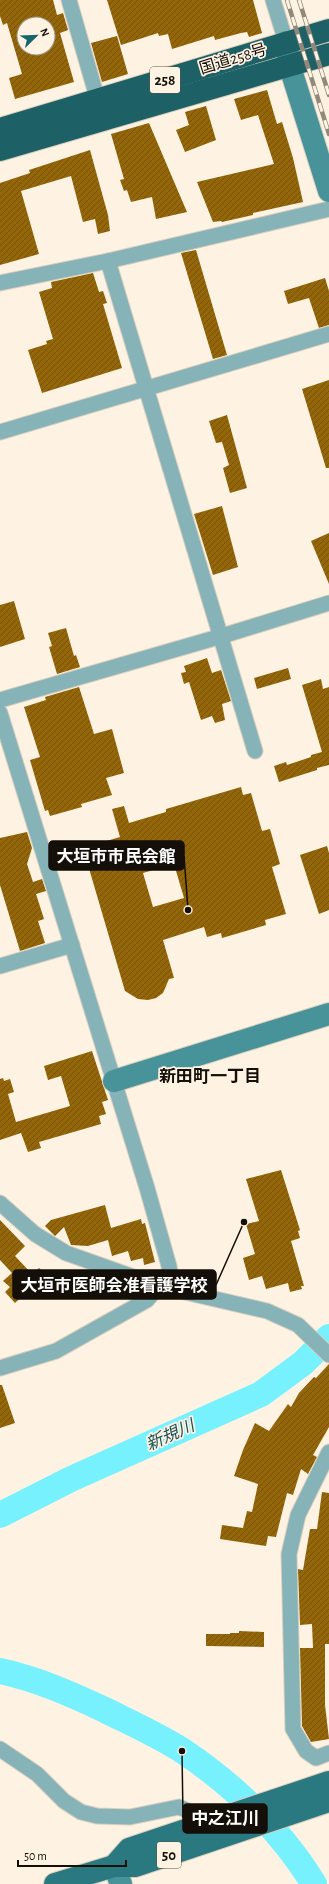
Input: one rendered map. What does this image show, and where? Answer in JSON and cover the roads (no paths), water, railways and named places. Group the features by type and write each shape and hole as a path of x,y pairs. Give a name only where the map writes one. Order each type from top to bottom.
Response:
{"highway":[{"name":"国道258号","path":"0,129 98,101 329,30"},
{"name":"国道258号","path":"0,150 329,54"}],"main road":[{"name":"50","path":"55,1884 117,1875 212,1827 325,1793"}],"street":[{"path":"69,0 98,101"},
{"path":"273,0 286,42 290,66 329,191"},
{"path":"0,283 108,261 329,209"},
{"path":"108,261 222,636 255,751"},
{"path":"0,432 329,334"},
{"path":"0,700 222,636 329,603"},
{"path":"0,712 114,1081 169,1266 166,1288 147,1300 56,1351 0,1368"},
{"path":"0,966 72,945"},
{"path":"114,1081 329,1014"},
{"path":"0,1203 35,1234 66,1254 166,1288 267,1311 298,1325 329,1355"},
{"path":"329,1452 298,1515 289,1554 293,1729 306,1751 316,1758 329,1754"},
{"path":"0,1749 37,1774 64,1800 82,1812 97,1816 130,1817 179,1808 193,1813 212,1827"}],"waterway":[{"name":"新規川","path":"0,1515 71,1479 261,1394 303,1363 329,1337"},
{"path":"0,1671 41,1683 79,1698 144,1729 183,1751 221,1779 256,1811 287,1846 314,1884"}],"railway":[{"path":"287,0 329,134"},
{"path":"299,0 329,95"}],"place":[{"name":"大垣市市民会館","path":"188,910"},
{"name":"大垣市医師会准看護学校","path":"244,1222"},
{"name":"中之江川","path":"182,1751"}],"district":[{"name":"新田町一丁目","path":"210,1076"}]}
